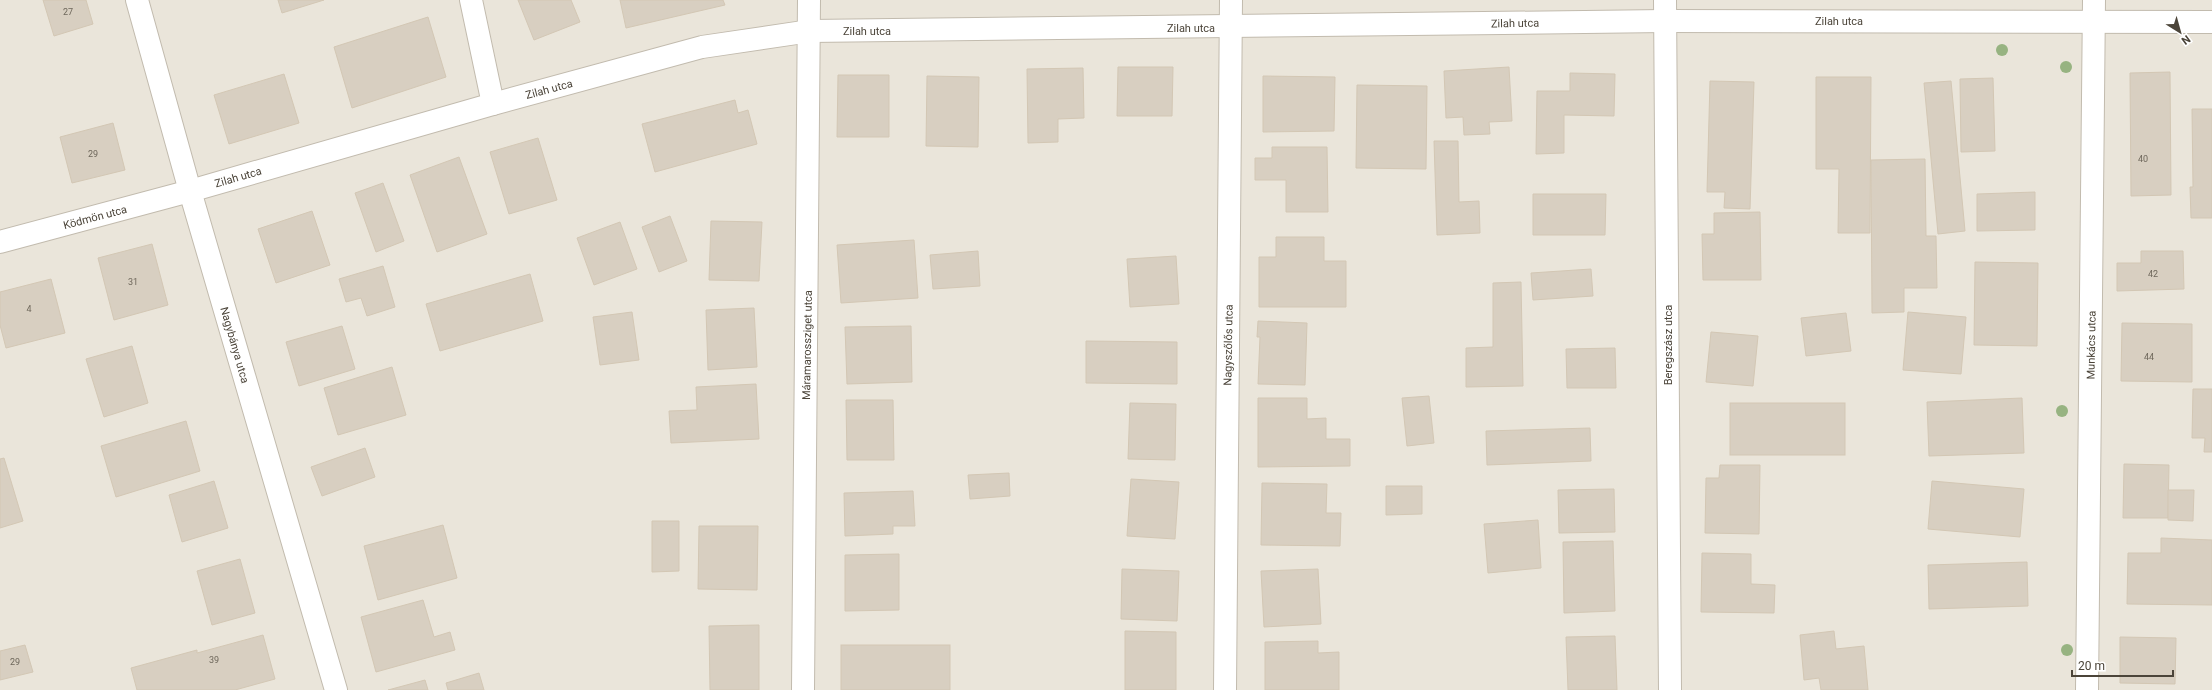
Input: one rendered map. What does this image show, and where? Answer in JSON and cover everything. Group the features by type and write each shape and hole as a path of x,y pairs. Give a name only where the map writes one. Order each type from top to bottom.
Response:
{"street":[{"name":"Nagybánya utca","path":"137,0 190,191 336,690"},
{"path":"471,0 493,104"},
{"name":"Máramarossziget utca","path":"803,690 810,31 809,0"},
{"name":"Nagyszőlős utca","path":"1225,690 1231,0"},
{"name":"Zilah utca","path":"190,191 493,104 702,47 810,31 1231,28 1665,10 2094,10 2212,22"},
{"name":"Beregszász utca","path":"1665,10 1670,690"},
{"name":"Munkács utca","path":"2087,690 2094,10"},
{"name":"Ködmön utca","path":"0,242 190,191"}],"shaded area":[{"path":"0,0 2212,0 2212,690 0,690"}],"building":[{"path":"43,0 86,0 93,24 54,36"},
{"path":"278,0 324,0 282,13"},
{"path":"518,0 571,0 580,22 534,40"},
{"path":"620,0 723,0 725,5 626,28"},
{"path":"428,17 446,77 352,108 334,47"},
{"path":"1118,67 1173,67 1172,116 1117,116"},
{"path":"1509,67 1512,121 1489,122 1490,134 1464,135 1463,117 1446,118 1444,71"},
{"path":"1083,68 1084,118 1058,119 1058,142 1028,143 1027,69"},
{"path":"2170,72 2171,195 2131,196 2130,73"},
{"path":"1570,73 1615,74 1614,116 1564,115 1564,153 1536,154 1537,91 1570,91"},
{"path":"284,74 299,123 229,144 214,95"},
{"path":"838,75 889,75 889,137 837,137"},
{"path":"927,76 979,77 978,147 926,146"},
{"path":"1263,76 1335,77 1334,131 1263,132"},
{"path":"1816,77 1871,77 1870,233 1838,233 1839,169 1816,169"},
{"path":"1993,78 1995,151 1961,152 1960,79"},
{"path":"1710,81 1754,82 1750,209 1724,208 1725,192 1707,192"},
{"path":"1951,81 1965,231 1938,234 1924,83"},
{"path":"1357,85 1427,86 1426,169 1356,168"},
{"path":"735,100 738,113 748,110 757,144 655,172 642,124"},
{"path":"2192,109 2212,109 2212,218 2191,218 2190,187 2193,187"},
{"path":"113,123 125,170 72,183 60,137"},
{"path":"538,138 557,200 509,214 490,152"},
{"path":"1434,141 1458,141 1459,202 1479,201 1480,233 1437,235"},
{"path":"1272,147 1327,147 1328,212 1286,212 1286,180 1255,180 1255,158 1272,158"},
{"path":"459,157 487,234 437,252 410,175"},
{"path":"1925,159 1926,236 1936,236 1937,288 1904,288 1904,312 1872,313 1871,160"},
{"path":"383,183 404,241 376,252 355,193"},
{"path":"2035,192 2035,230 1977,231 1977,194"},
{"path":"1533,194 1606,194 1605,235 1533,235"},
{"path":"312,211 330,265 276,283 258,229"},
{"path":"1760,212 1761,280 1703,280 1702,234 1714,234 1714,213"},
{"path":"670,216 687,261 659,272 642,227"},
{"path":"711,221 762,222 759,281 709,280"},
{"path":"620,222 637,269 594,285 577,238"},
{"path":"1276,237 1324,237 1324,261 1346,261 1346,307 1259,307 1259,257 1276,257"},
{"path":"914,240 918,298 841,303 837,245"},
{"path":"152,244 168,305 114,320 98,258"},
{"path":"978,251 980,286 933,289 930,255"},
{"path":"2141,251 2183,251 2184,289 2117,291 2117,263 2141,263"},
{"path":"1176,256 1179,304 1130,307 1127,259"},
{"path":"1975,262 2038,263 2037,346 1974,345"},
{"path":"383,266 395,307 367,316 361,298 346,302 339,279"},
{"path":"1591,269 1593,296 1533,300 1531,273"},
{"path":"530,274 543,321 440,351 426,304"},
{"path":"51,279 65,333 6,348 0,325 0,292"},
{"path":"1521,282 1523,386 1466,387 1466,348 1493,347 1493,283"},
{"path":"754,308 757,367 708,370 706,310"},
{"path":"632,312 639,360 600,365 593,317"},
{"path":"1908,312 1966,317 1961,374 1903,370"},
{"path":"1846,313 1851,351 1806,356 1801,318"},
{"path":"1258,321 1307,323 1305,385 1258,384 1260,337 1257,337"},
{"path":"2122,323 2192,324 2192,382 2121,381"},
{"path":"342,326 355,369 299,386 286,342"},
{"path":"911,326 912,382 847,384 845,327"},
{"path":"1711,332 1758,336 1753,386 1706,382"},
{"path":"1086,341 1177,342 1177,384 1086,383"},
{"path":"132,346 148,403 104,417 86,359"},
{"path":"1615,348 1616,388 1567,388 1566,349"},
{"path":"392,367 406,415 338,435 324,388"},
{"path":"756,384 759,439 671,443 669,411 697,410 696,387"},
{"path":"2193,389 2212,389 2212,452 2204,452 2205,438 2192,438"},
{"path":"1429,396 1434,443 1407,446 1402,398"},
{"path":"1258,398 1307,398 1307,419 1326,418 1326,439 1350,439 1350,466 1258,467"},
{"path":"2022,398 2024,453 1929,456 1927,402"},
{"path":"846,400 893,400 894,460 847,460"},
{"path":"1130,403 1176,404 1175,460 1128,459"},
{"path":"1730,403 1845,403 1845,455 1730,455"},
{"path":"186,421 200,471 116,497 101,446"},
{"path":"1590,428 1591,461 1487,465 1486,431"},
{"path":"365,448 375,477 322,496 311,467"},
{"path":"4,458 23,521 0,528 0,459"},
{"path":"2124,464 2169,465 2168,518 2123,518"},
{"path":"1720,465 1760,465 1759,534 1705,533 1706,478 1719,478"},
{"path":"1009,473 1010,496 970,499 968,475"},
{"path":"1131,479 1179,482 1175,539 1127,536"},
{"path":"214,481 228,528 182,542 169,495"},
{"path":"1932,481 2024,489 2020,537 1928,529"},
{"path":"1262,483 1327,484 1326,513 1341,513 1340,546 1261,545"},
{"path":"1386,486 1422,486 1422,514 1386,515"},
{"path":"1614,489 1615,532 1559,533 1558,490"},
{"path":"2168,490 2194,490 2193,521 2168,520"},
{"path":"913,491 915,526 893,526 893,534 845,536 844,493"},
{"path":"1538,520 1541,568 1488,573 1484,524"},
{"path":"652,521 679,521 679,571 652,572"},
{"path":"443,525 457,578 378,600 364,546"},
{"path":"699,526 758,526 757,590 698,589"},
{"path":"2161,538 2212,540 2212,605 2127,604 2128,553 2161,553"},
{"path":"1613,541 1615,611 1564,613 1563,542"},
{"path":"1702,553 1751,554 1751,584 1775,585 1774,613 1701,612"},
{"path":"899,554 899,610 845,611 845,555"},
{"path":"240,559 255,613 212,625 197,571"},
{"path":"2027,562 2028,606 1929,609 1928,565"},
{"path":"1122,569 1179,571 1177,621 1121,619"},
{"path":"1318,569 1321,624 1264,627 1261,571"},
{"path":"423,600 434,637 450,632 455,650 376,672 361,617"},
{"path":"759,625 759,690 710,690 709,626"},
{"path":"1125,631 1176,632 1176,690 1125,690"},
{"path":"1834,631 1836,649 1864,646 1868,690 1821,690 1819,678 1804,680 1800,635"},
{"path":"263,635 275,679 235,690 137,690 131,668 197,650 197,653"},
{"path":"1615,636 1617,690 1568,690 1566,637"},
{"path":"2120,637 2176,638 2175,684 2120,683"},
{"path":"1318,641 1318,653 1339,652 1339,690 1265,690 1265,642"},
{"path":"25,645 33,672 0,680 0,651"},
{"path":"841,645 950,645 950,690 841,690"},
{"path":"479,673 484,690 448,690 446,683"},
{"path":"425,680 428,690 388,690"}]}
